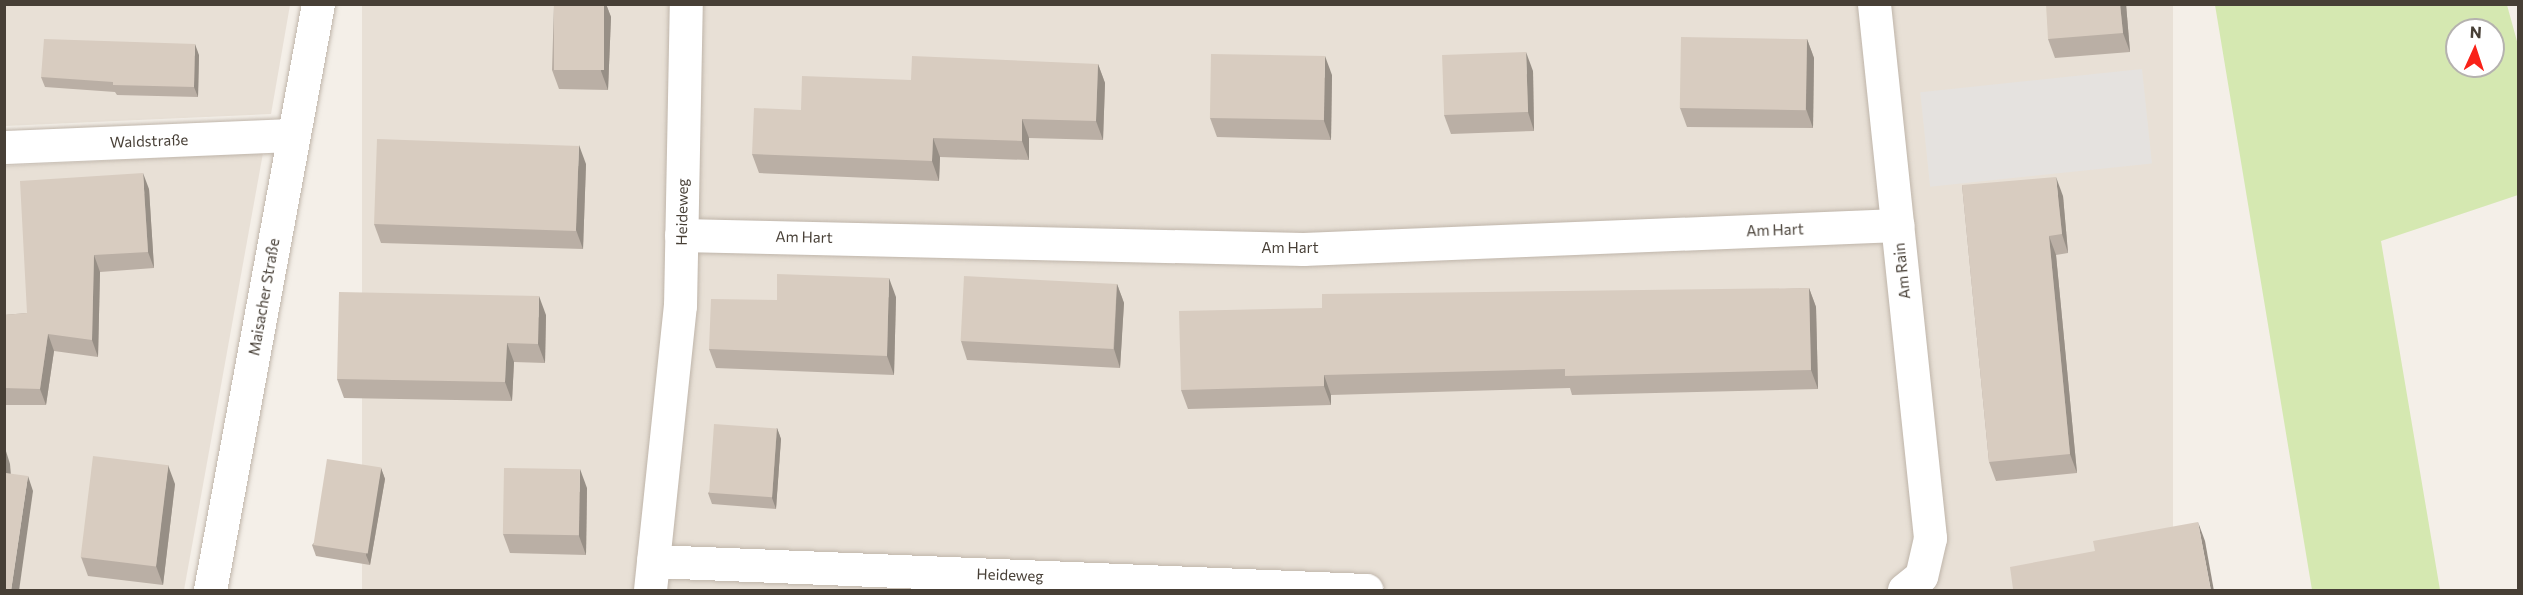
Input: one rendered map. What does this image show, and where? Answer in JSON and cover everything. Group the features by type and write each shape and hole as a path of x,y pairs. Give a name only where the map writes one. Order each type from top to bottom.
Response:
{"street":[{"name":"Maisacher Straße","path":"210,591 318,4"},
{"name":"Heideweg","path":"687,4 680,306 652,576 1366,591"},
{"name":"Am Rain","path":"1874,4 1930,538 1921,576 1904,591"},
{"name":"Waldstraße","path":"4,147 293,135"},
{"name":"Am Hart","path":"681,234 1303,249 1898,225"}],"shaded area":[{"path":"362,4 2173,4 2173,590 362,590"},
{"path":"4,5 290,5 271,114 5,126"},
{"path":"2142,69 2152,163 1930,187 1920,92"},
{"path":"263,153 184,590 5,590 4,166"}],"green space":[{"path":"2215,5 2507,5 2518,45 2518,195 2381,241 2440,590 2312,590"}],"building":[{"path":"554,4 604,4 604,70 554,70"},
{"path":"2046,4 2120,4 2123,33 2048,39"},
{"path":"1681,37 1807,39 1806,110 1680,108"},
{"path":"44,39 195,44 194,87 113,85 113,82 41,77"},
{"path":"1526,52 1528,112 1444,115 1442,55"},
{"path":"1211,54 1325,56 1324,120 1210,118"},
{"path":"912,56 1098,64 1096,121 1022,119 1022,141 933,138 932,161 752,154 754,108 801,110 802,76 911,80"},
{"path":"377,139 579,146 576,231 374,224"},
{"path":"143,173 148,252 94,255 92,340 48,334 40,389 4,388 4,315 27,313 20,181"},
{"path":"2056,177 2062,234 2049,236 2070,454 1989,462 1962,185"},
{"path":"777,274 889,278 887,356 709,349 711,299 777,300"},
{"path":"964,276 1117,284 1113,349 961,341"},
{"path":"1809,288 1811,370 1565,376 1565,369 1324,375 1324,386 1181,390 1179,311 1322,308 1322,294"},
{"path":"339,292 539,296 538,344 507,343 505,382 337,379"},
{"path":"714,424 777,428 772,497 709,493"},
{"path":"4,448 6,473 28,476 11,591 4,591"},
{"path":"93,456 168,465 156,567 81,557"},
{"path":"327,459 381,468 368,554 313,545"},
{"path":"504,468 580,469 579,535 503,534"},
{"path":"2198,522 2211,591 2007,591 2013,589 2010,567 2095,551 2093,541"}]}
